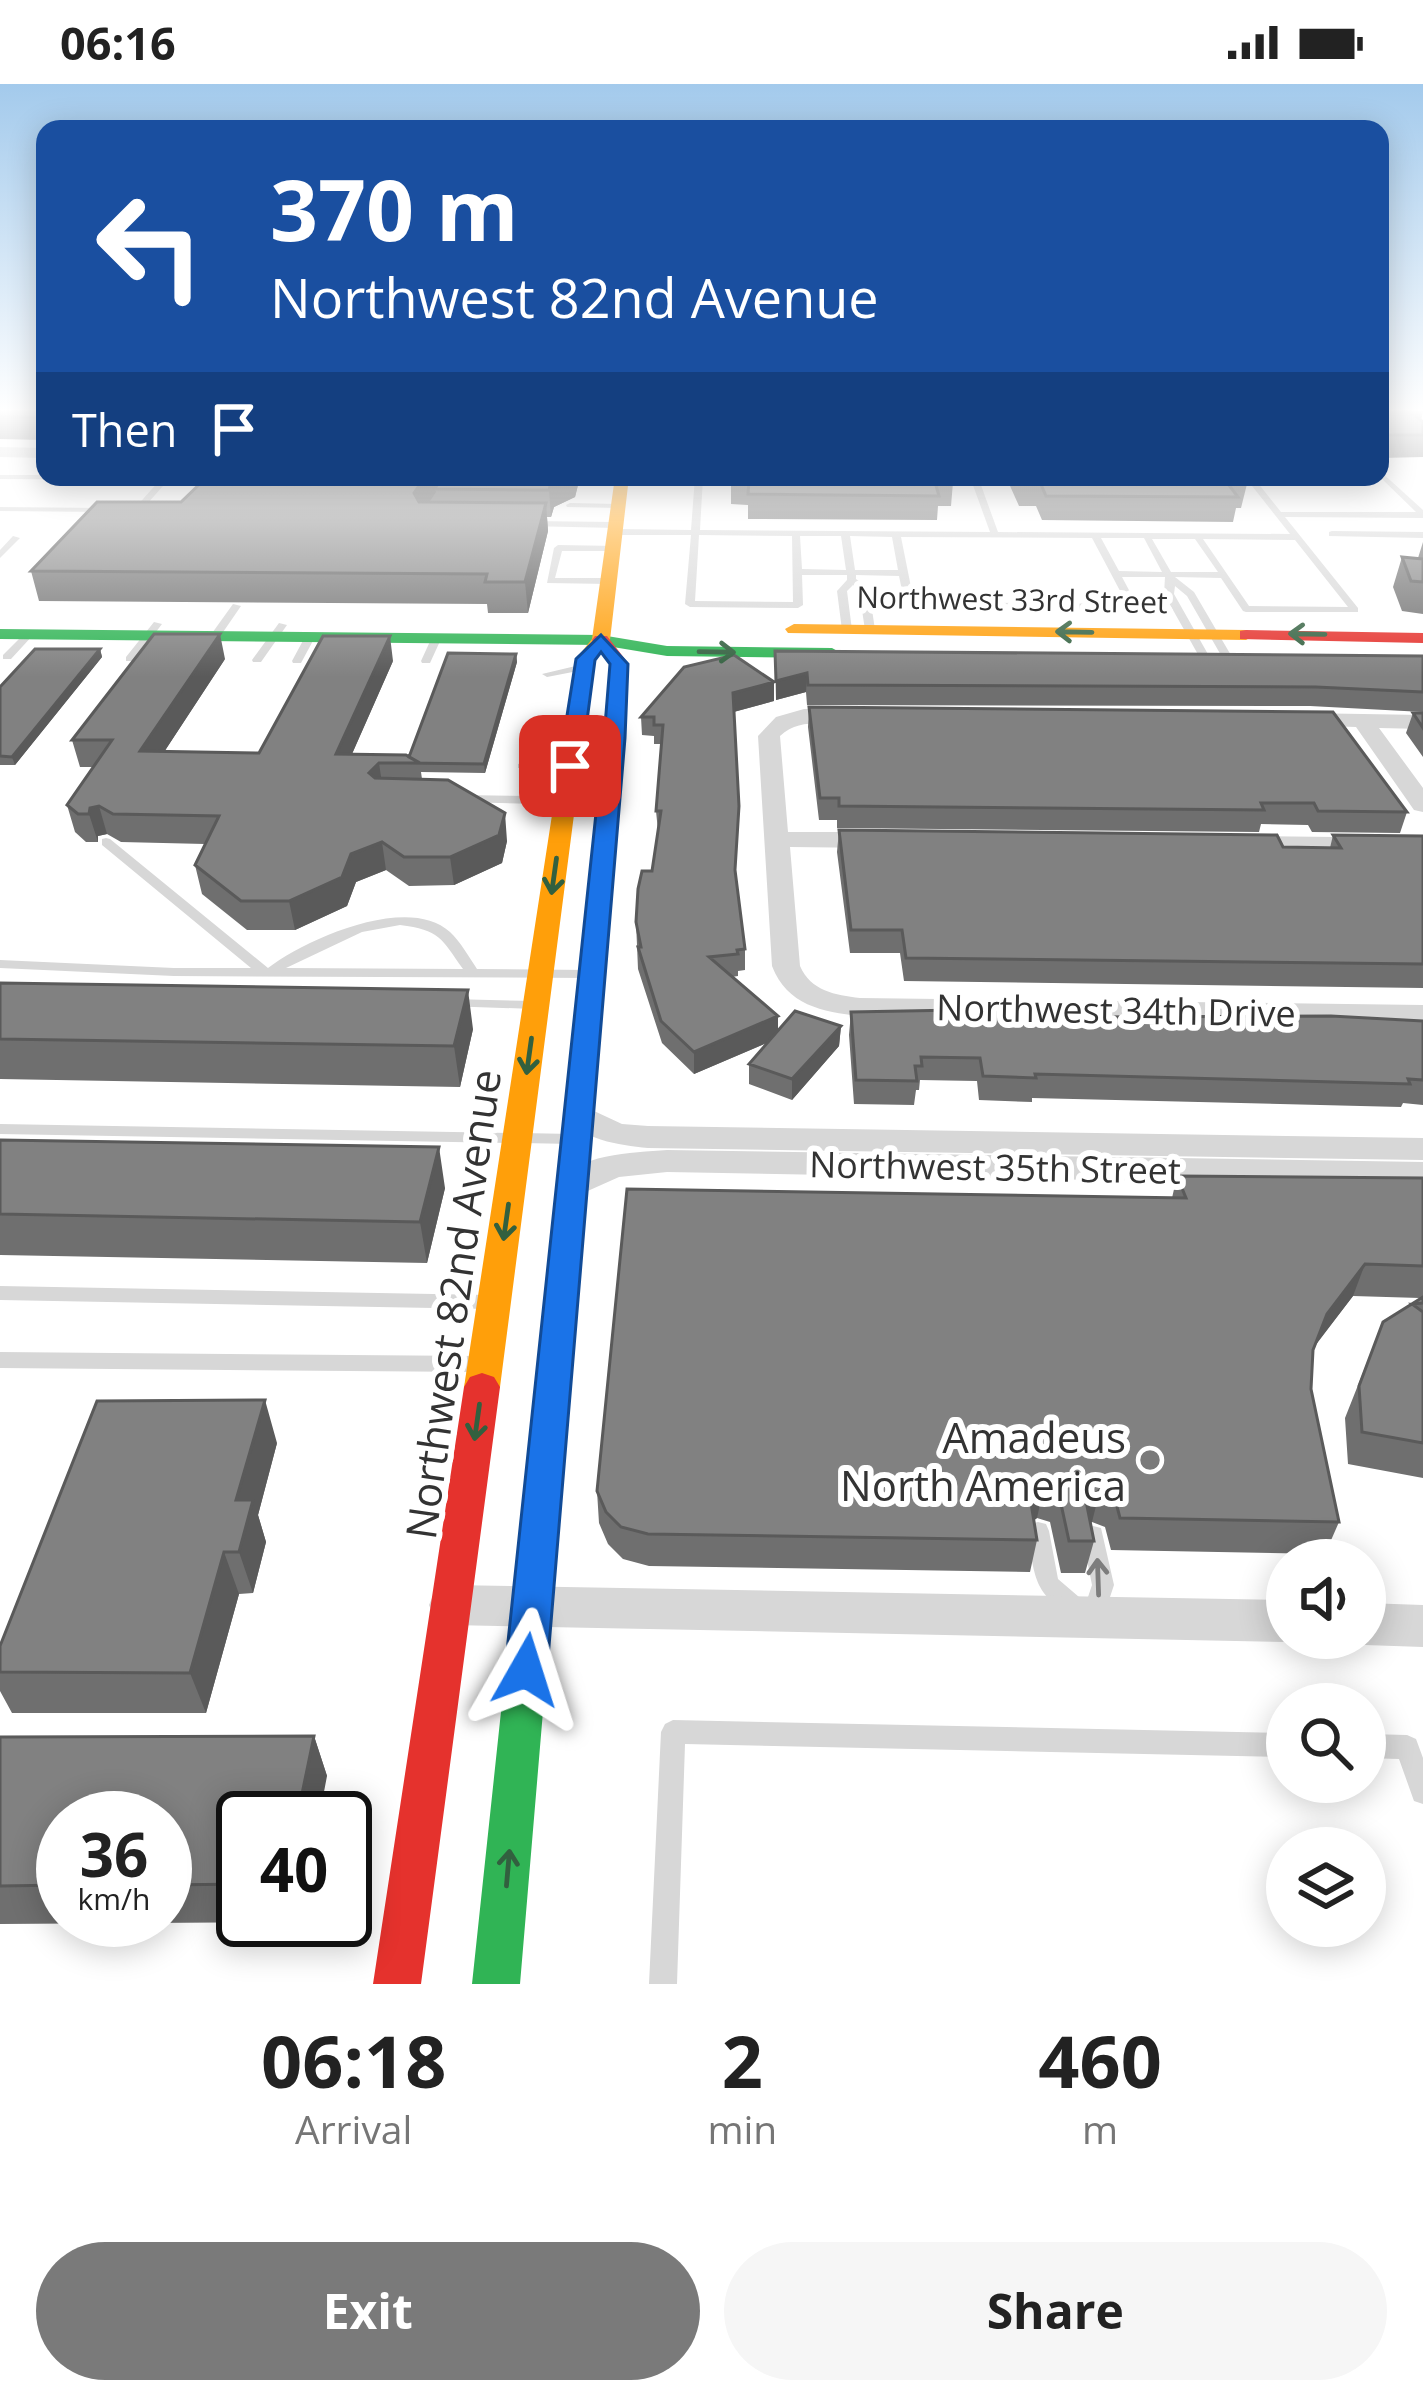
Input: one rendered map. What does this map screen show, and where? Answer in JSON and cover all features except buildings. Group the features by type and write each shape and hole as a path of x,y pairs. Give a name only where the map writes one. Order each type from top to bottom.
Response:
{"street":[{"name":"Northwest 82nd Avenue","path":"397,1984 584,667 601,640 619,500"},
{"name":"Northwest 33rd Street","path":"4,645 29,634 153,630 215,636 278,631 303,649 431,650 601,640 663,628 858,630 1209,645 1423,661"},
{"name":"Northwest 33rd Street","path":"601,640 667,651 1423,638"},
{"name":"Northwest 82nd Avenue","path":"496,1984 619,664 601,640"},
{"path":"879,716 813,715 782,721 769,736 776,839 908,841"},
{"path":"1270,720 1423,722"},
{"path":"1363,721 1423,805"},
{"path":"564,806 586,817 587,827 604,844"},
{"name":"Northwest 34th Drive","path":"776,839 788,970 795,985 811,996 860,1006 1423,1015"},
{"path":"1206,844 1423,846"},
{"name":"Northwest 35th Street","path":"577,1127 648,1137 1423,1174"},
{"name":"Northwest 35th Street","path":"572,1186 613,1166 647,1162 1423,1149"},
{"path":"451,1605 1266,1622"},
{"path":"1386,1625 1423,1626"}],"lane":[{"path":"0,509 137,510 146,500"},
{"path":"698,500 690,604 798,605 796,533"},
{"path":"982,500 995,535"},
{"path":"1197,536 1246,609 1355,610 1267,500"},
{"path":"570,506 616,528"},
{"path":"1279,514 1423,515"},
{"path":"508,524 696,533 1297,537"},
{"path":"609,581 550,580 557,548 616,528"},
{"path":"845,534 851,576 864,589 858,630"},
{"path":"896,534 910,605 1133,607 1095,535"},
{"path":"1332,534 1423,535"},
{"path":"1146,535 1170,577 1191,594 1209,645"},
{"path":"0,555 16,538"},
{"path":"797,572 903,573"},
{"path":"1115,574 1224,575"},
{"path":"851,576 842,591 858,630"},
{"path":"1170,577 1169,594 1209,645"},
{"path":"215,636 236,606"},
{"path":"130,659 153,630"},
{"path":"257,660 278,631"},
{"path":"547,674 584,667"},
{"path":"522,766 570,766"},
{"path":"449,799 536,800 564,806"},
{"path":"106,842 267,971"},
{"path":"267,971 356,928 397,920 443,932 473,973"},
{"path":"0,964 592,974"},
{"path":"437,1003 536,1005"},
{"path":"0,1129 517,1138 577,1127"},
{"path":"0,1293 494,1302"},
{"path":"0,1360 485,1364"},
{"path":"1038,1531 1048,1584 1092,1619 1103,1585 1093,1535"},
{"path":"663,1984 673,1732 1266,1744"},
{"path":"1386,1746 1407,1747 1423,1792"}],"traffic: fast":[{"path":"0,634 601,640 667,651 832,653"},
{"path":"496,1984 591,989"}],"traffic: slow":[{"path":"482,1387 585,659 601,640 619,500"},
{"path":"794,629 1246,635"}],"traffic: jam":[{"path":"1246,635 1423,638"},
{"path":"591,989 619,663 601,640"},
{"path":"397,1984 482,1387"}],"place":[{"name":"Amadeus North America","path":"1150,1460"}],"route":[{"path":"526,1670 614,738 619,664 601,640 585,659 570,766"}]}
